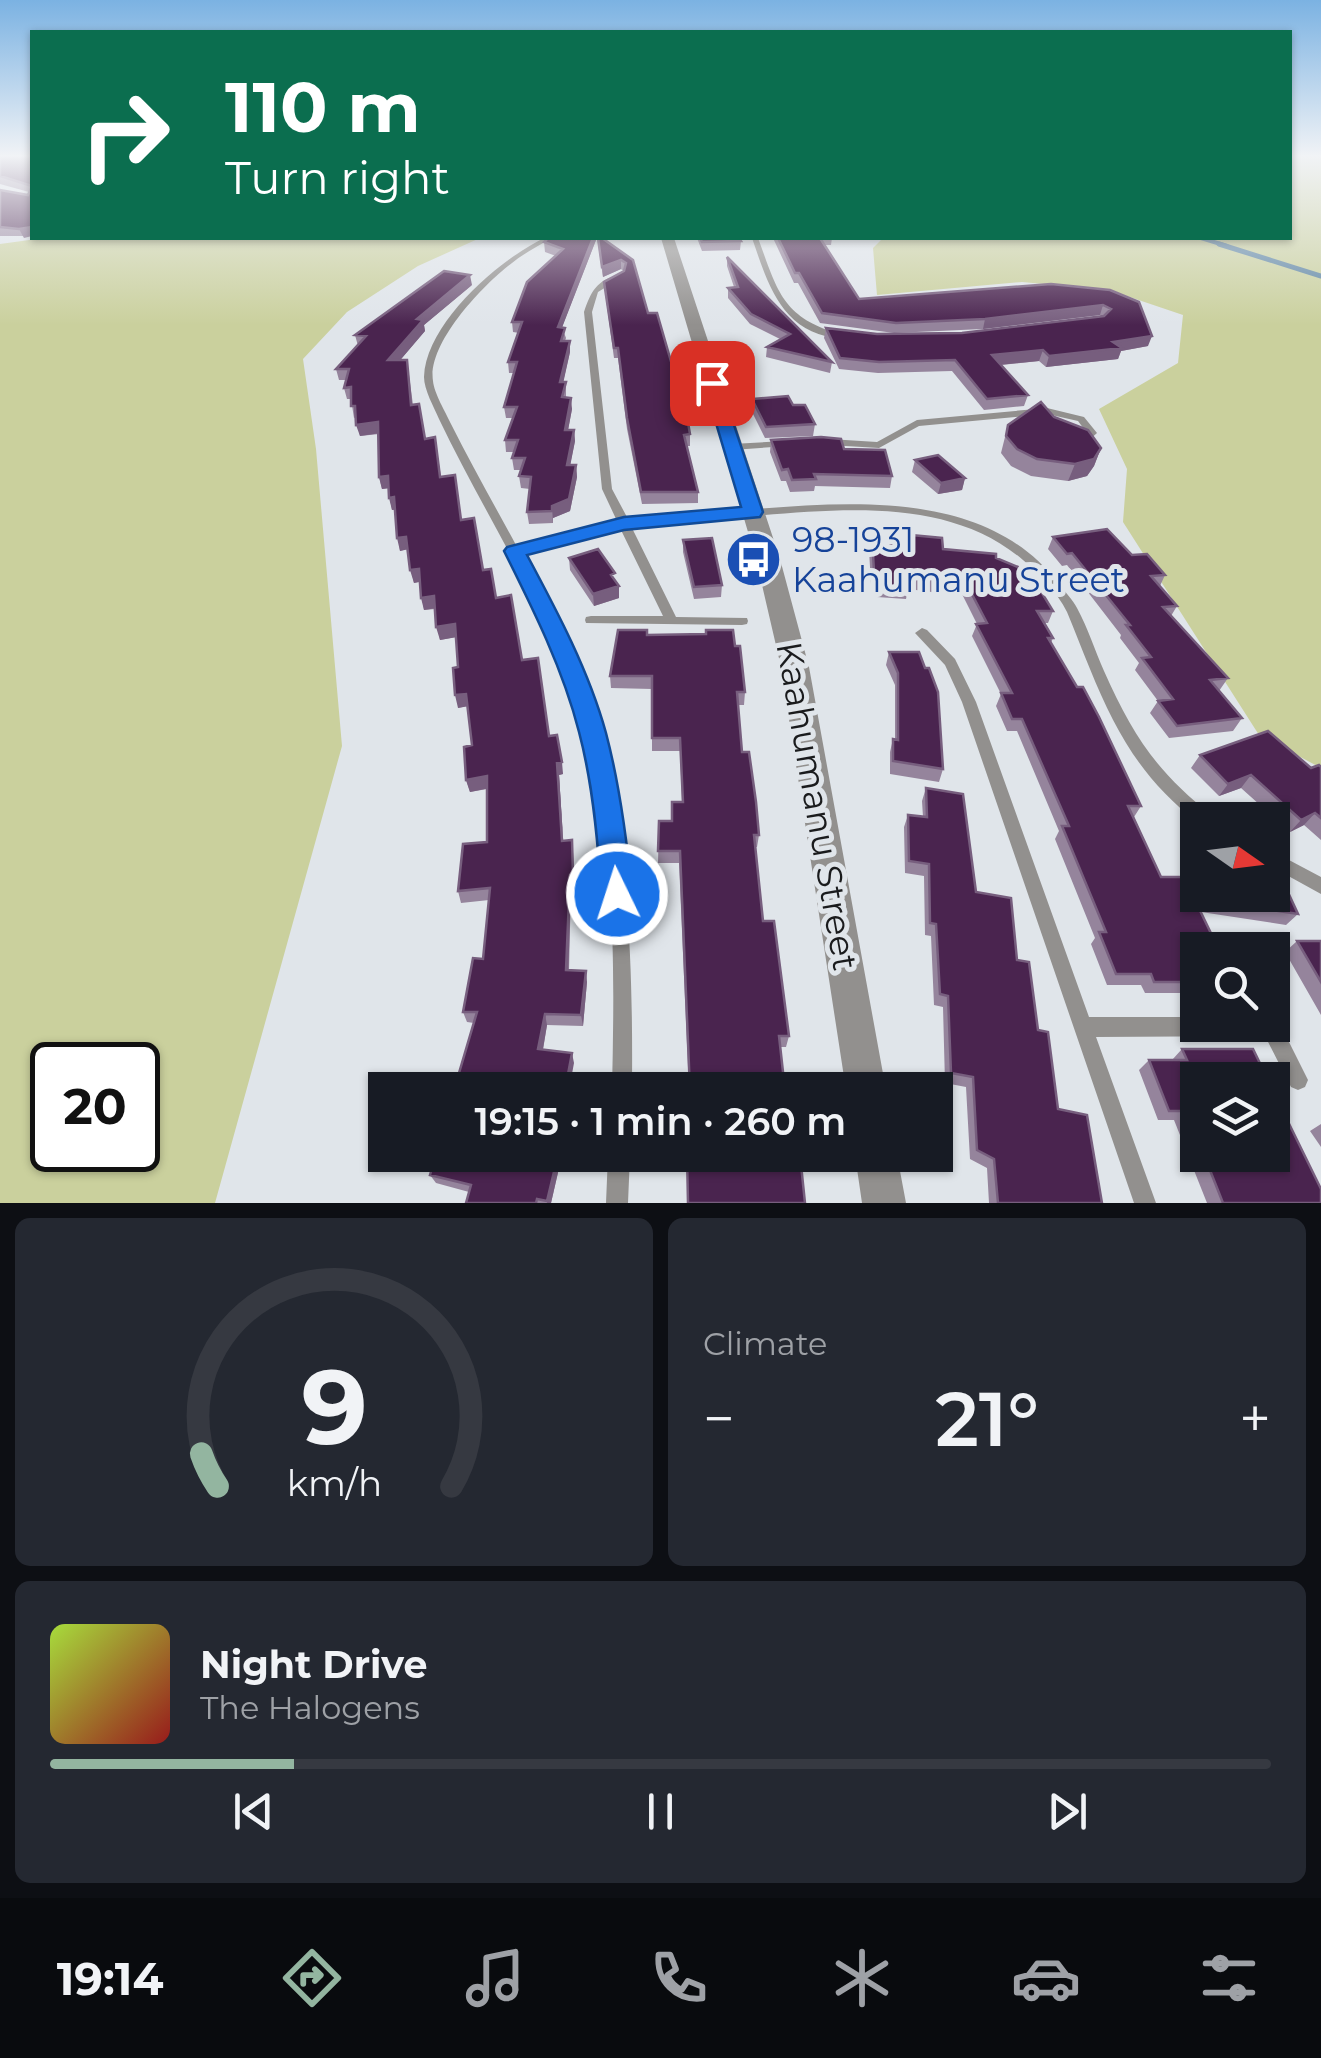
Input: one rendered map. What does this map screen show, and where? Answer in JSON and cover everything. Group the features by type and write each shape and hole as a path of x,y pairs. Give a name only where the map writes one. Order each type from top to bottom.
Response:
{"street":[{"name":"Kaahumanu Street","path":"668,240 753,512 796,667 863,1072"},
{"path":"879,1172 884,1203"}],"lane":[{"path":"545,240 501,267 438,339 428,369 434,396 515,551 579,689 612,825 621,944 622,1072"},
{"path":"755,240 788,315 808,328 856,340"},
{"path":"618,275 595,291 588,312 603,472 672,621"},
{"path":"819,442 880,445 917,423 1047,411 1071,415 1087,424 1092,434 1086,439"},
{"path":"732,447 804,443"},
{"path":"515,551 624,524 753,512 898,506 959,520 1016,550 1063,595 1142,761 1184,802"},
{"path":"591,620 742,621"},
{"path":"922,634 950,662 969,702 1145,1203"},
{"path":"1290,868 1321,886"},
{"path":"1083,1027 1180,1026"},
{"path":"1279,1042 1298,1080"},
{"path":"617,1203 618,1172"}],"green space":[{"path":"1292,212 1321,212 1321,768 1259,735 1123,522 1127,469 1099,409 1178,363 1183,315 1109,290 1022,282 877,295 873,248 881,240 1292,240"},
{"path":"30,240 476,240 418,266 347,312 303,359 316,449 342,746 215,1203 0,1203 0,244"}],"building":[{"path":"0,212 30,212 30,227 0,227"},
{"path":"592,240 558,327 565,328 561,341 570,341 560,382 566,382 562,397 571,398 565,430 574,430 567,465 576,465 569,499 552,506 552,511 527,512 531,477 519,476 525,458 512,458 518,440 505,440 517,407 504,407 517,362 508,362 522,322 512,322 527,282 563,249 544,242"},
{"path":"598,240 605,240 633,260 648,313 657,313 687,417 690,434 684,435 698,492 641,492 604,282 624,271 626,263 621,260 602,267"},
{"path":"779,240 821,240 859,299 1051,284 1110,290 1139,302 1152,336 1113,342 1122,348 1049,356 1043,350 992,355 1028,395 987,399 955,360 879,362 840,358 826,328 877,334 962,333 1104,316 1111,309 1103,305 985,319 896,323 822,313 799,273 795,273"},
{"path":"727,257 832,362 767,347 790,334 751,314 728,288 738,287"},
{"path":"444,271 470,275 417,319 423,320 388,360 407,360 411,405 419,404 425,439 435,437 440,477 455,475 461,520 474,518 483,570 491,569 496,598 511,595 522,660 538,658 549,736 557,735 562,762 557,763 562,841 572,840 566,970 586,971 581,1015 545,1014 538,1049 572,1053 568,1072 459,1072 477,1012 463,1012 473,958 483,959 490,888 458,891 463,844 487,842 487,776 466,780 464,747 472,745 466,694 455,695 455,624 436,627 434,596 421,598 419,569 410,570 406,537 397,538 388,476 379,477 378,422 356,425 351,387 344,388 349,369 336,369 366,336 355,335"},
{"path":"788,396 793,405 805,405 815,424 766,427 752,399"},
{"path":"1041,402 1054,417 1088,430 1101,448 1094,459 1075,464 1037,459 1017,449 1006,436 1008,425"},
{"path":"841,439 844,449 885,450 892,476 814,474 816,479 792,480 788,469 782,470 771,440"},
{"path":"938,455 965,478 941,483 915,460"},
{"path":"1107,529 1132,555 1147,554 1165,575 1151,576 1177,606 1163,607 1228,678 1210,680 1242,718 1177,726 1158,701 1173,699 1142,658 1151,657 1072,553 1067,554 1053,537"},
{"path":"911,535 942,538 943,549 996,554 996,558 1018,567 1024,589 1039,588 1053,611 1037,611 1053,638 1048,638 1099,717 1141,806 1128,806 1161,877 1180,877 1180,912 1201,912 1210,932 1180,932 1180,982 1154,982 1151,974 1116,974 1099,932 1106,932 1062,826 1069,826 1022,719 1012,719 1001,693 1012,693 976,624 987,623 966,583 908,576 909,587 880,584 879,572 874,571 872,538 911,541"},
{"path":"712,538 722,585 694,587 683,540"},
{"path":"598,549 619,586 593,594 569,558"},
{"path":"618,630 647,630 647,635 733,630 735,646 740,646 745,692 737,692 742,752 749,752 756,802 759,835 754,835 763,921 774,921 789,1036 779,1036 783,1072 689,1072 680,851 658,851 659,821 672,821 672,802 683,802 680,738 652,738 652,676 610,676"},
{"path":"889,652 919,652 925,668 929,668 938,692 943,769 893,761 893,739 898,740 898,673"},
{"path":"1268,731 1311,768 1321,767 1321,818 1315,813 1301,820 1290,810 1290,802 1281,802 1251,775 1228,784 1200,755"},
{"path":"926,788 963,794 976,892 1011,898 1017,960 1029,962 1038,1030 1048,1032 1058,1109 1087,1115 1102,1203 998,1203 994,1159 977,1150 973,1077 951,1072 948,996 940,994 936,924 930,923 929,864 909,861 908,815 927,817"},
{"path":"1290,897 1298,914 1285,912 1290,912"},
{"path":"1297,941 1321,941 1321,982"},
{"path":"1182,1049 1253,1049 1259,1062 1180,1062 1180,1111 1169,1111 1149,1060 1187,1060"},
{"path":"1290,1126 1321,1189 1321,1203 1223,1203 1211,1172 1290,1172"},
{"path":"554,1172 547,1201 537,1199 536,1203 466,1203 471,1185 430,1175"},
{"path":"687,1172 802,1172 805,1203 688,1203"}],"waterway":[{"path":"1208,240 1227,246"},
{"path":"1219,244 1321,276"}],"place":[{"name":"98-1931 Kaahumanu Street","path":"753,560"}],"route":[{"path":"617,894 612,825 592,730 553,627 515,551 624,524 753,512 712,383"}]}
